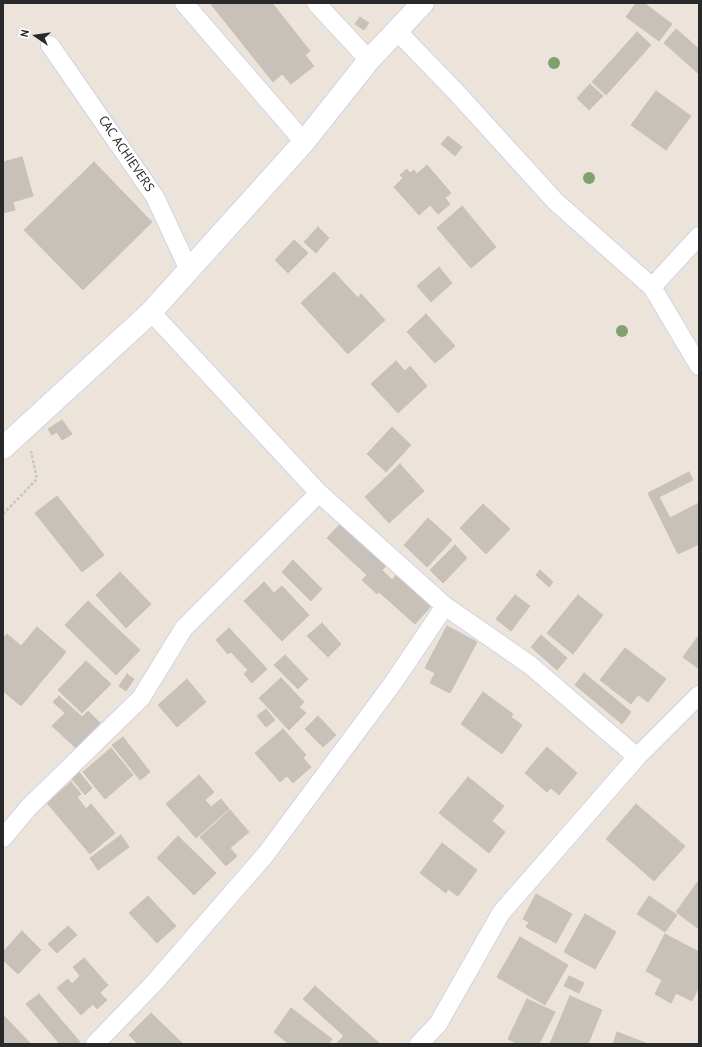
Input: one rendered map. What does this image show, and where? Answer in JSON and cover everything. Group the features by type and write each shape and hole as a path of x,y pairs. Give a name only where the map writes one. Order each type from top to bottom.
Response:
{"street":[{"path":"184,3 304,142"},
{"path":"316,3 369,60"},
{"path":"3,448 151,312 304,142 369,60 423,3"},
{"path":"397,32 456,92 556,202 652,287 699,366"},
{"name":"CAC ACHIEVERS","path":"50,45 155,197 189,270"},
{"path":"652,287 699,236"},
{"path":"151,312 319,493 445,606 530,665 637,757"},
{"path":"3,838 29,807 141,698 184,628 319,493"},
{"path":"95,1044 155,982 266,854 393,683 445,606"},
{"path":"419,1044 438,1024 501,914 637,757 699,695"}],"path":[{"path":"3,514 37,479 25,427"}],"building":[{"path":"210,3 272,3 310,51 305,55 314,66 291,84 282,74 273,82"},
{"path":"636,3 644,3 672,24 659,41 626,17"},
{"path":"360,17 369,23 364,30 355,24"},
{"path":"676,29 699,49 699,74 664,43"},
{"path":"637,32 651,45 606,95 592,82"},
{"path":"590,84 603,96 589,110 577,98"},
{"path":"656,91 691,116 666,150 631,125"},
{"path":"448,136 462,147 455,156 441,144"},
{"path":"22,157 33,196 13,202 15,210 3,213 3,162"},
{"path":"94,162 152,222 83,290 24,230"},
{"path":"427,165 451,193 445,198 450,204 438,214 430,205 419,215 394,187 403,178 400,175 407,169 410,173 414,170 417,174"},
{"path":"462,206 496,247 471,268 437,228"},
{"path":"318,227 329,238 316,253 304,242"},
{"path":"294,240 308,253 288,273 275,260"},
{"path":"439,267 452,283 431,302 417,286"},
{"path":"334,272 358,298 361,294 385,320 348,354 301,303"},
{"path":"426,314 455,346 435,363 407,332"},
{"path":"396,361 405,371 410,366 427,386 398,413 371,384"},
{"path":"62,420 72,434 62,440 57,432 52,435 48,429"},
{"path":"392,427 411,445 386,472 367,454"},
{"path":"400,464 424,491 389,523 365,497"},
{"path":"689,472 693,480 659,497 670,518 699,503 699,544 678,554 648,493"},
{"path":"57,496 104,555 82,572 35,513"},
{"path":"483,504 510,529 486,554 460,528"},
{"path":"428,518 452,540 427,567 404,545"},
{"path":"342,522 388,564 382,570 392,580 397,574 432,605 415,624 379,592 377,594 362,580 367,575 327,538"},
{"path":"455,545 467,558 443,583 430,570"},
{"path":"293,560 322,589 311,601 282,572"},
{"path":"540,570 553,582 549,587 536,575"},
{"path":"120,572 151,604 126,628 96,595"},
{"path":"264,582 274,593 282,586 309,615 282,641 244,601"},
{"path":"515,595 530,606 511,631 496,619"},
{"path":"578,595 603,615 573,654 547,633"},
{"path":"88,601 140,650 116,675 65,625"},
{"path":"322,623 341,644 328,657 307,636"},
{"path":"447,626 477,642 450,693 430,683 435,673 425,668"},
{"path":"37,627 66,652 21,706 3,691 3,638 7,634 21,646"},
{"path":"229,628 267,669 252,683 244,674 248,670 231,652 228,654 216,640"},
{"path":"541,635 567,658 557,670 531,647"},
{"path":"699,635 699,669 683,657"},
{"path":"625,648 666,679 648,702 638,695 631,704 600,680"},
{"path":"285,655 308,679 298,689 274,665"},
{"path":"86,661 111,684 82,713 58,690"},
{"path":"584,673 631,712 622,724 575,685"},
{"path":"127,674 134,679 126,691 119,686"},
{"path":"281,678 304,702 299,707 306,713 289,730 259,698"},
{"path":"187,679 206,702 177,727 158,705"},
{"path":"483,692 513,714 511,717 522,725 502,754 461,724"},
{"path":"59,696 82,717 88,711 100,723 76,748 52,726 65,713 53,702"},
{"path":"266,709 275,720 266,727 257,716"},
{"path":"318,716 336,735 323,747 305,729"},
{"path":"283,729 306,755 303,758 311,767 293,783 287,776 280,782 255,753"},
{"path":"123,737 150,772 140,780 112,745"},
{"path":"547,747 577,773 559,795 551,788 547,792 525,773"},
{"path":"111,748 133,775 105,799 83,772"},
{"path":"79,772 92,788 85,795 72,779"},
{"path":"199,775 214,792 205,800 211,807 221,799 229,809 196,838 166,804"},
{"path":"468,777 504,806 492,821 505,832 489,853 439,813"},
{"path":"71,782 81,794 77,797 86,809 91,804 115,833 90,854 47,803"},
{"path":"636,804 685,846 654,881 606,839"},
{"path":"230,810 249,832 230,848 237,856 226,866 200,837"},
{"path":"121,835 129,847 98,870 90,858"},
{"path":"178,836 216,873 194,895 157,858"},
{"path":"442,843 477,870 458,896 448,889 446,893 420,873"},
{"path":"699,880 699,929 676,912"},
{"path":"536,894 572,914 556,943 526,927 529,922 523,919"},
{"path":"148,896 176,926 157,943 129,913"},
{"path":"649,896 677,915 665,932 637,914"},
{"path":"585,914 616,932 595,969 564,952"},
{"path":"68,926 77,935 57,953 48,944"},
{"path":"22,931 41,950 18,974 3,960 3,952"},
{"path":"665,934 699,952 699,987 692,1001 676,993 671,1003 655,994 662,980 646,971"},
{"path":"520,937 568,965 545,1005 497,977"},
{"path":"84,958 108,985 100,993 107,1000 97,1009 93,1004 81,1015 57,988 68,979 72,984 80,976 73,967"},
{"path":"569,976 584,983 579,993 564,986"},
{"path":"315,986 380,1044 336,1044 344,1036 303,999"},
{"path":"39,994 80,1042 77,1044 60,1044 26,1004"},
{"path":"570,996 602,1010 588,1044 550,1044"},
{"path":"527,999 555,1012 539,1044 518,1044 508,1039"},
{"path":"291,1008 332,1039 329,1044 289,1044 274,1032"},
{"path":"151,1013 183,1044 138,1044 129,1035"},
{"path":"3,1015 31,1044 3,1044"},
{"path":"617,1032 648,1044 613,1044"}]}
